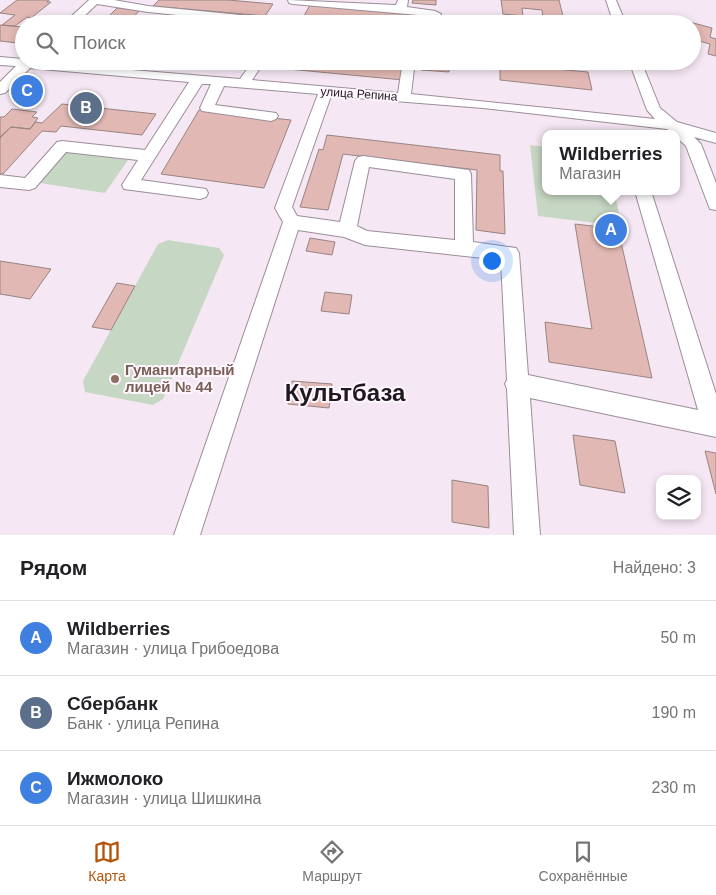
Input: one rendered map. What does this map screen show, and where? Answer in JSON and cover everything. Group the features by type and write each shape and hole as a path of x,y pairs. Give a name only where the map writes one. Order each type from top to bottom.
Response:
{"street":[{"path":"79,15 95,0 146,13 173,15"},
{"path":"284,15 288,5 294,0 402,4 435,15"},
{"path":"611,0 617,15"},
{"name":"улица Репина","path":"0,60 15,61"},
{"path":"0,90 21,70"},
{"name":"улица Репина","path":"136,70 244,84 404,97 624,127 670,125 716,138"},
{"path":"244,84 253,70"},
{"path":"404,97 407,70"},
{"path":"638,70 654,110 676,130"},
{"path":"198,79 130,185 200,193"},
{"path":"219,81 206,108 271,116"},
{"path":"326,91 283,208 292,222 347,230 365,238 510,253 516,384 527,535"},
{"path":"680,133 693,144 716,204"},
{"path":"0,181 29,184 62,146 149,156"},
{"path":"347,230 364,161 463,174 464,248"},
{"path":"516,384 715,424 643,195"},
{"path":"187,535 292,222"}],"green space":[{"path":"530,145 542,146 542,195 615,195 622,226 538,216"},
{"path":"66,151 128,160 105,193 40,183"},
{"path":"168,240 219,248 224,255 163,399 153,405 85,392 83,381 158,244"}],"building":[{"path":"17,0 49,0 47,2 51,2 35,15 0,13"},
{"path":"159,0 228,0 273,4 266,15 153,6"},
{"path":"413,0 436,0 436,5 412,3"},
{"path":"501,0 559,0 563,15 543,15 542,10 522,8 523,15 503,14"},
{"path":"310,5 418,13 418,15 305,15"},
{"path":"117,8 140,10 135,15 110,15"},
{"path":"15,15 15,26 2,25"},
{"path":"0,25 15,26 15,43 0,41"},
{"path":"701,25 712,28 710,37 716,39 716,56 708,54 710,44 701,42"},
{"path":"298,70 404,70 403,80"},
{"path":"421,70 449,70 449,72"},
{"path":"500,70 588,72 592,90 500,80"},
{"path":"62,104 156,114 142,135 61,126 56,132 42,131 3,174 0,174 0,137 11,127 30,129 36,122 42,123"},
{"path":"12,109 37,112 32,117 38,118 30,129 11,127 0,138 0,117 4,117"},
{"path":"199,110 291,120 264,188 161,174"},
{"path":"327,135 500,155 500,171 503,171 505,234 476,230 477,170 343,154 328,210 300,207 319,149 323,150"},
{"path":"575,224 618,229 652,378 549,362 545,322 592,329"},
{"path":"310,238 335,242 332,255 306,251"},
{"path":"0,261 51,269 30,299 0,294"},
{"path":"117,283 135,286 111,330 92,327"},
{"path":"325,292 352,295 349,314 321,311"},
{"path":"292,381 332,384 329,408 288,404"},
{"path":"573,435 615,441 625,493 580,485"},
{"path":"705,451 716,453 716,494"},
{"path":"452,480 488,486 489,528 452,522"}],"place":[{"name":"Ижмолоко","path":"27,91"},
{"name":"Сбербанк","path":"86,108"},
{"name":"Wildberries","path":"611,230"},
{"name":"Гуманитарный лицей № 44","path":"115,379"}],"district":[{"name":"Культбаза","path":"345,393"}]}
